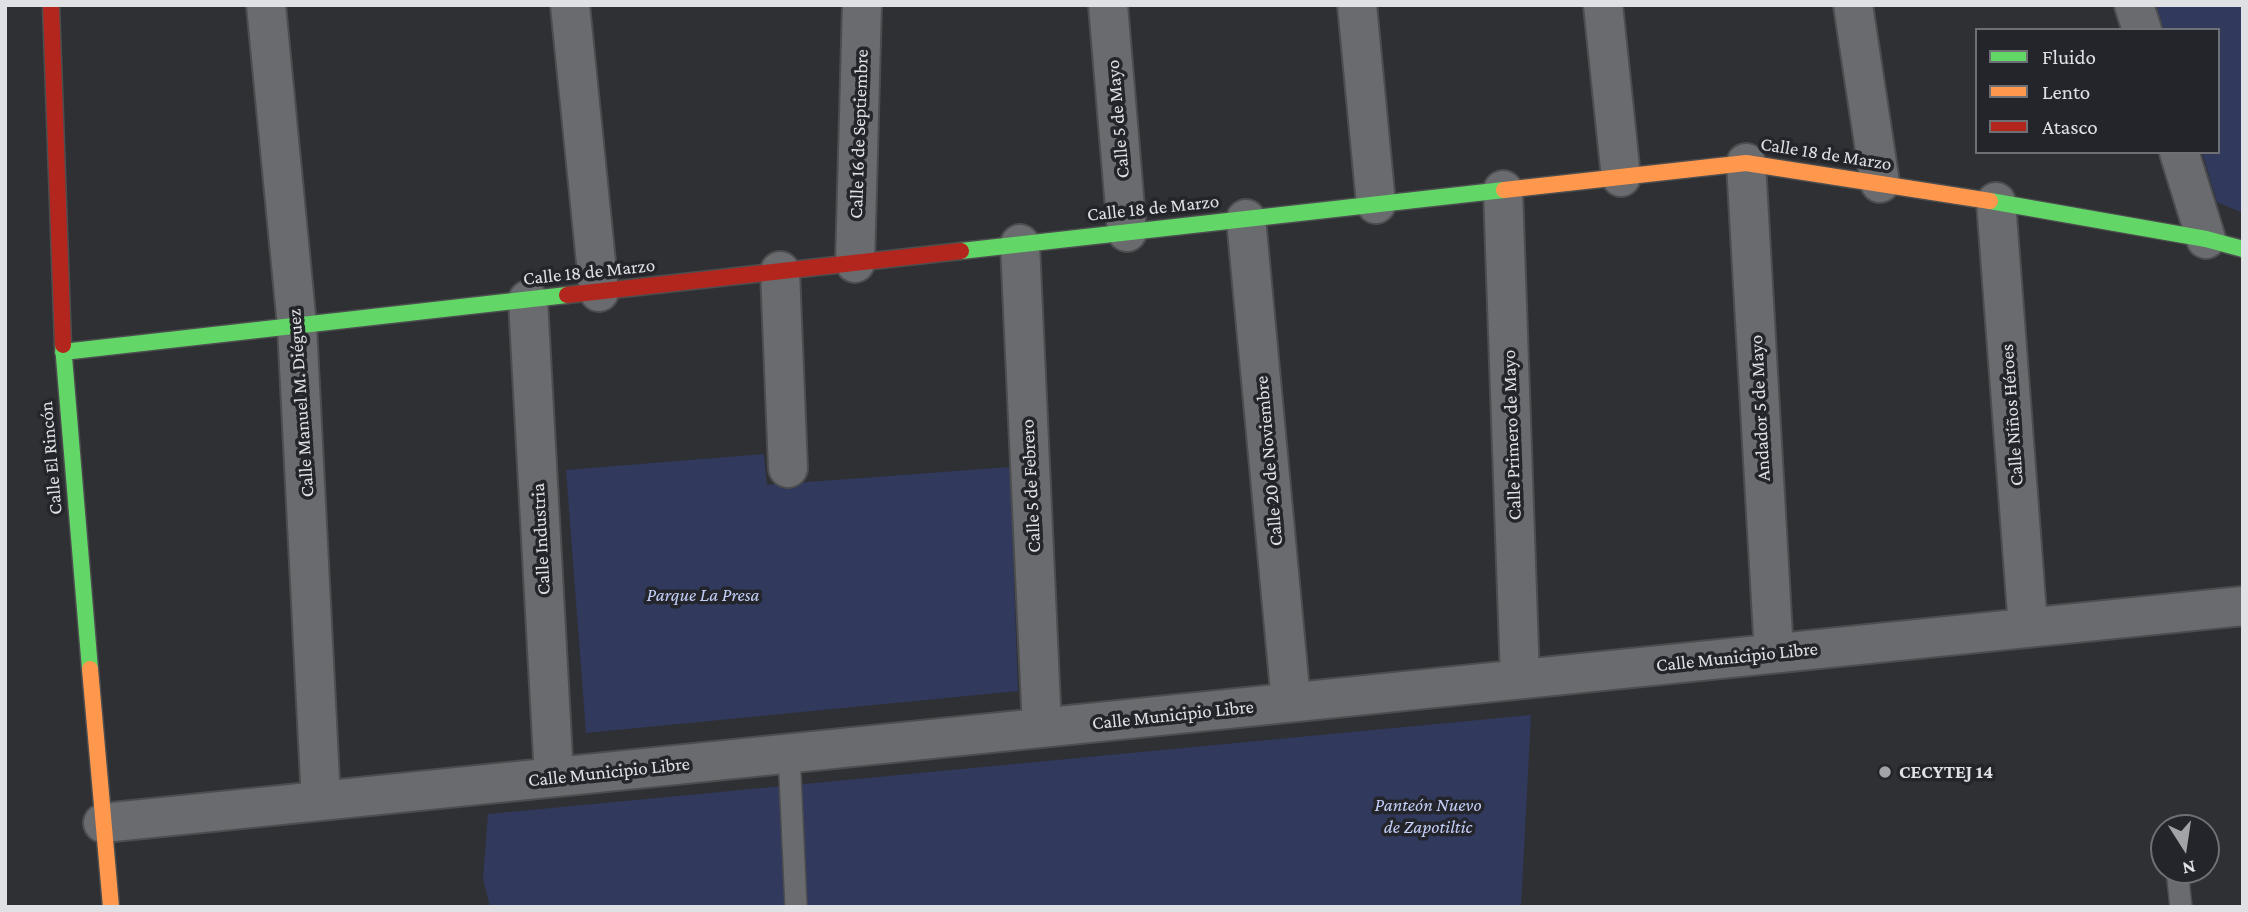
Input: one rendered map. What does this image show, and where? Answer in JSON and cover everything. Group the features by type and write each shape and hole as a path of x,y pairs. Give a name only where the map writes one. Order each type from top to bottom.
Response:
{"street":[{"name":"Calle El Rincón","path":"51,5 63,352 111,907"},
{"name":"Calle Manuel M. Diéguez","path":"266,5 297,327 321,801"},
{"path":"570,5 599,292"},
{"name":"Calle 16 de Septiembre","path":"855,263 862,5"},
{"name":"Calle 5 de Mayo","path":"1108,5 1127,232"},
{"path":"1357,5 1377,204"},
{"path":"1603,5 1621,177"},
{"path":"1853,5 1880,183"},
{"path":"2134,5 2141,28"},
{"path":"2180,154 2206,239"},
{"name":"Calle 18 de Marzo","path":"63,352 1746,163 1996,202 2206,239 2243,249"},
{"name":"Andador 5 de Mayo","path":"1746,163 1774,653"},
{"name":"Calle Primero de Mayo","path":"1503,190 1520,679"},
{"name":"Calle Niños Héroes","path":"1996,202 2028,628"},
{"name":"Calle 20 de Noviembre","path":"1246,219 1291,702"},
{"name":"Calle 5 de Febrero","path":"1020,244 1042,728"},
{"path":"780,271 788,468"},
{"name":"Calle Industria","path":"528,300 554,777"},
{"name":"Calle Municipio Libre","path":"103,823 2243,606"}],"lane":[{"path":"789,754 796,907"},
{"path":"2179,884 2181,907"}],"green space":[{"path":"2156,5 2243,5 2243,213 2217,202 2203,154 2220,154 2220,28 2163,28"},
{"name":"Parque La Presa","path":"764,454 767,485 1010,467 1018,691 586,733 566,470"},
{"name":"Panteón Nuevo de Zapotiltic","path":"1531,715 1521,907 490,907 483,878 488,814"}],"traffic: fast":[{"path":"961,251 1504,190"},
{"path":"1990,201 2206,239 2243,249"},
{"path":"63,352 567,295"},
{"path":"63,345 90,669"}],"traffic: slow":[{"path":"1504,190 1746,163 1990,201"},
{"path":"90,669 111,907"}],"traffic: jam":[{"path":"51,5 63,345"},
{"path":"567,295 961,251"}],"place":[{"name":"CECYTEJ 14","path":"1885,772"}]}
